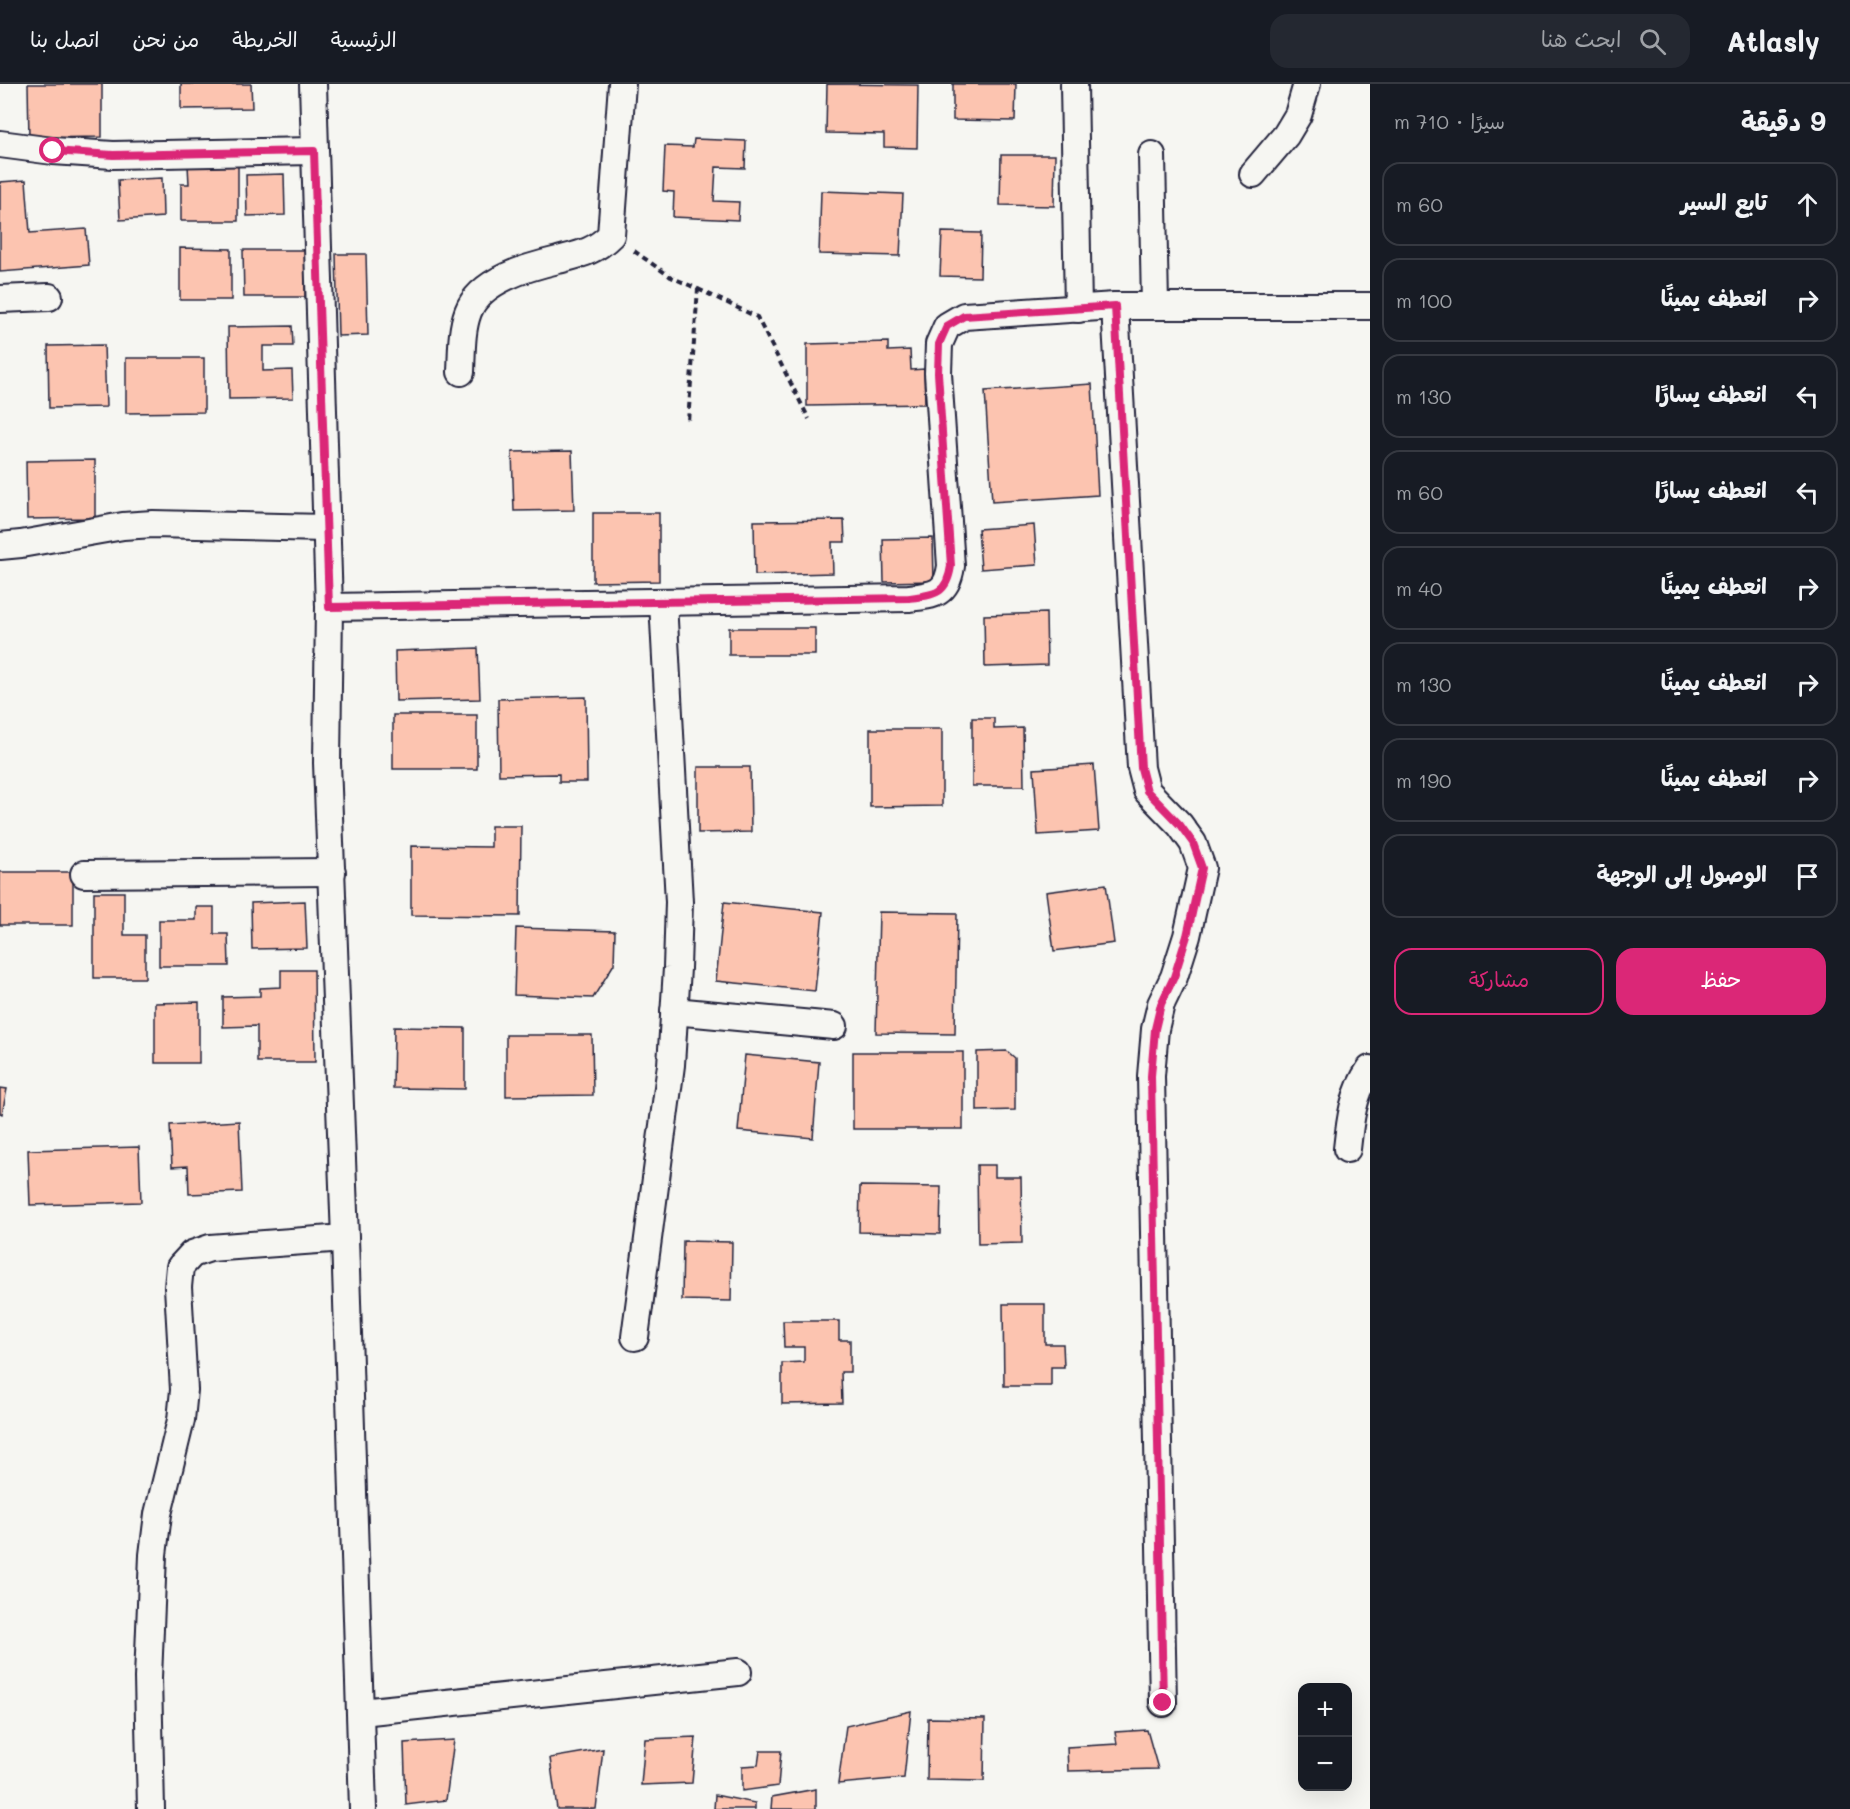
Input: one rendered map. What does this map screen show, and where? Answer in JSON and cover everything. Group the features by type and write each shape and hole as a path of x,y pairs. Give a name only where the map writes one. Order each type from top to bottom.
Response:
{"street":[{"path":"313,84 329,607 327,763 363,1809"},
{"path":"461,372 463,332 469,310 478,295 504,278 530,266 584,254 600,246 611,235 622,84"},
{"path":"1074,84 1078,309"},
{"path":"1253,174 1286,135 1298,115 1307,84"},
{"path":"0,144 53,151 113,155 314,151"},
{"path":"1152,155 1155,305"},
{"path":"0,299 49,297"},
{"path":"1115,306 1141,768 1147,791 1180,825 1193,843 1202,868 1187,936 1174,977 1161,1004 1155,1029 1151,1076 1163,1703"},
{"path":"329,607 931,596 943,590 949,578 951,566 939,363 939,344 947,326 964,316 1115,306 1370,306"},
{"path":"0,546 123,526 153,524 326,528"},
{"path":"634,1337 671,1065 675,1011 679,902 663,602"},
{"path":"84,874 332,872"},
{"path":"675,1011 834,1026"},
{"path":"1347,1149 1350,1116 1357,1093 1370,1069"},
{"path":"152,1809 148,1678 153,1555 158,1514 181,1420 184,1390 178,1287 180,1267 192,1254 210,1248 345,1238"},
{"path":"361,1712 738,1672"}],"path":[{"path":"611,235 671,277 757,317 809,419"},
{"path":"688,421 698,289"}],"building":[{"path":"28,84 102,84 102,137 29,138"},
{"path":"181,84 251,84 252,108 181,109"},
{"path":"827,84 918,85 917,148 884,147 884,134 826,133"},
{"path":"953,84 1016,84 1015,121 953,120"},
{"path":"694,139 746,141 745,168 716,167 714,201 739,202 738,220 673,217 674,192 663,191 665,146 693,147"},
{"path":"1001,155 1055,155 1054,206 1000,205"},
{"path":"188,165 238,165 238,221 181,221 181,184 189,184"},
{"path":"284,174 285,215 247,216 246,175"},
{"path":"162,178 163,217 120,220 118,180"},
{"path":"26,180 30,233 86,229 89,265 0,272 0,182"},
{"path":"821,191 903,194 900,256 819,254"},
{"path":"942,232 981,233 980,277 940,276"},
{"path":"180,248 231,249 231,300 180,300"},
{"path":"243,250 305,250 305,297 244,297"},
{"path":"336,254 366,254 368,335 338,336"},
{"path":"292,326 293,346 263,346 263,371 292,370 293,398 229,399 228,327"},
{"path":"888,342 888,351 910,350 911,370 924,369 925,404 807,406 807,344"},
{"path":"104,345 106,407 49,408 48,346"},
{"path":"126,358 204,358 204,412 126,413"},
{"path":"1092,384 1098,495 992,502 985,391"},
{"path":"572,451 574,510 514,511 512,452"},
{"path":"95,460 95,518 27,519 26,461"},
{"path":"593,513 659,513 659,581 593,582"},
{"path":"844,520 845,542 832,542 833,573 755,575 754,521"},
{"path":"1034,525 1037,565 981,569 978,529"},
{"path":"933,538 934,581 884,582 883,539"},
{"path":"1046,613 1047,665 985,667 984,615"},
{"path":"729,628 815,628 815,655 729,655"},
{"path":"478,648 480,699 396,701 395,651"},
{"path":"586,697 587,782 559,782 559,774 499,775 498,699"},
{"path":"393,715 477,715 477,769 393,769"},
{"path":"972,718 994,718 994,729 1023,728 1024,786 972,786"},
{"path":"870,729 942,729 942,806 870,807"},
{"path":"1094,765 1099,831 1038,835 1034,769"},
{"path":"698,767 750,767 751,832 698,833"},
{"path":"491,826 521,826 520,916 411,915 411,846 491,847"},
{"path":"0,872 73,872 73,925 0,925"},
{"path":"1106,884 1114,943 1054,951 1046,892"},
{"path":"94,892 124,892 124,935 145,935 145,978 94,978"},
{"path":"305,901 307,948 252,949 251,903"},
{"path":"724,902 823,912 815,991 716,981"},
{"path":"196,907 214,907 214,934 228,934 229,966 159,966 159,920 196,920"},
{"path":"879,912 957,913 955,1034 876,1033"},
{"path":"516,928 615,931 614,964 593,998 514,995"},
{"path":"281,970 314,970 315,1062 257,1062 257,1026 223,1027 223,997 260,996 260,988 281,987"},
{"path":"199,1002 199,1063 155,1063 155,1003"},
{"path":"394,1027 465,1028 465,1089 393,1088"},
{"path":"506,1035 592,1035 593,1095 506,1096"},
{"path":"1007,1051 1015,1058 1015,1110 977,1111 977,1052"},
{"path":"853,1052 963,1052 963,1129 853,1129"},
{"path":"745,1055 819,1062 813,1138 738,1131"},
{"path":"0,1088 7,1089 2,1114 0,1113"},
{"path":"239,1121 242,1192 189,1194 188,1166 172,1167 170,1125"},
{"path":"139,1147 141,1202 30,1205 28,1150"},
{"path":"977,1165 995,1165 995,1177 1021,1177 1022,1243 978,1244"},
{"path":"860,1186 941,1187 940,1234 859,1232"},
{"path":"683,1241 732,1242 731,1301 682,1300"},
{"path":"1003,1304 1045,1304 1045,1344 1063,1344 1064,1367 1051,1367 1051,1386 1004,1386"},
{"path":"783,1321 839,1321 839,1340 850,1340 850,1372 841,1372 842,1403 782,1404 782,1363 804,1362 804,1347 784,1347"},
{"path":"911,1711 904,1778 838,1784 846,1726"},
{"path":"928,1718 985,1719 984,1781 927,1780"},
{"path":"1147,1730 1158,1769 1068,1771 1067,1747 1117,1744 1115,1732"},
{"path":"696,1737 692,1783 641,1785 645,1739"},
{"path":"454,1740 446,1800 406,1805 404,1743"},
{"path":"603,1749 596,1809 557,1809 550,1758"},
{"path":"760,1751 781,1751 778,1786 742,1791 742,1766 758,1765"},
{"path":"816,1789 816,1809 771,1809 772,1797"},
{"path":"715,1795 755,1803 755,1809 714,1809"}],"route":[{"path":"53,151 113,155 314,151 329,607 931,596 943,590 949,578 951,566 938,373 939,344 947,326 964,316 1115,306 1141,768 1147,791 1180,825 1193,843 1202,868 1187,936 1174,977 1161,1004 1152,1050 1150,1111 1158,1377 1163,1703"}]}
